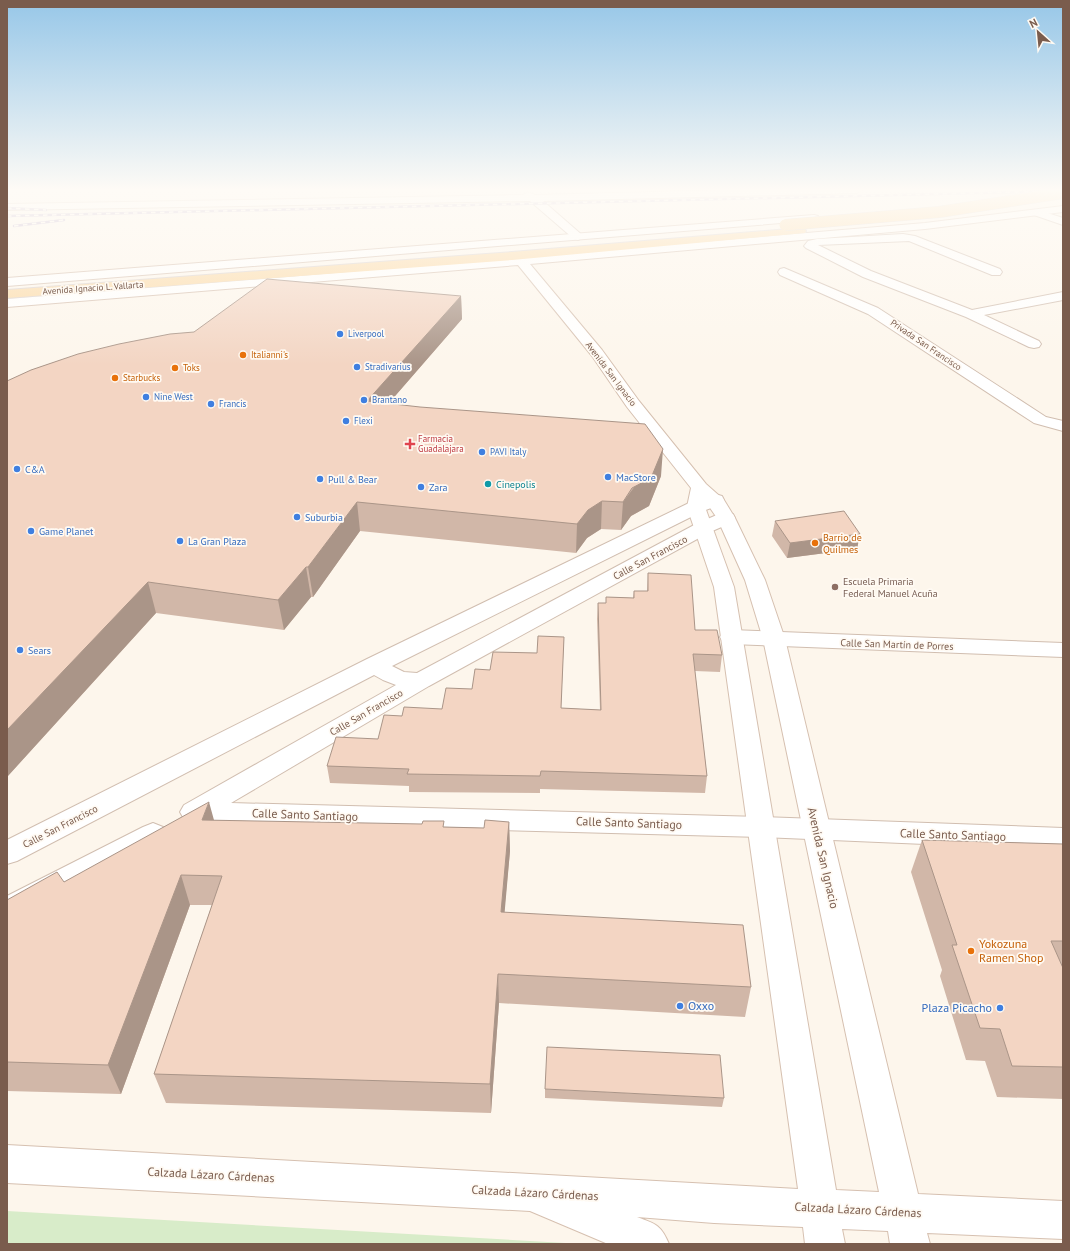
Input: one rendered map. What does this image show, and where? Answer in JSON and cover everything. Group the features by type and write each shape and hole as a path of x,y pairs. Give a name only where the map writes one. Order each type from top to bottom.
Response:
{"main road":[{"path":"363,257 482,248"},
{"name":"Avenida Ignacio L. Vallarta","path":"7,288 540,248"},
{"name":"Avenida Ignacio L. Vallarta","path":"7,294 517,258 618,248"},
{"path":"46,278 254,266"}],"street":[{"name":"Avenida Ignacio L. Vallarta","path":"7,282 430,248"},
{"name":"Avenida Ignacio L. Vallarta","path":"7,303 435,268 517,258 640,248"},
{"path":"815,248 867,274 972,314 1034,344"},
{"path":"936,248 957,257 977,256 990,263 978,265 996,272"},
{"name":"Avenida San Ignacio","path":"517,258 597,353 708,508 755,580 774,639 907,1228"},
{"name":"Privada San Francisco","path":"784,272 878,314 1040,420 1063,426"},
{"path":"972,314 1063,296"},
{"name":"Avenida San Ignacio","path":"708,508 724,587 822,1226"},
{"name":"Calle San Francisco","path":"7,853 375,664 708,508"},
{"name":"Calle San Francisco","path":"7,909 195,812 421,681 708,508"},
{"name":"Calle San Martín de Porres","path":"731,637 1063,650"},
{"path":"375,664 385,673 394,677 406,680 421,681"},
{"name":"Calle Santo Santiago","path":"195,812 761,827 1063,839"},
{"name":"Calzada Lázaro Cárdenas","path":"7,1164 637,1198 714,1204 822,1226 907,1228 1063,1220"},
{"path":"528,1192 641,1238 649,1244"}],"green space":[{"path":"7,1211 583,1244 7,1244"}],"building":[{"name":"La Gran Plaza","path":"267,279 461,296 367,401 420,407 645,424 663,449 651,478 632,488 623,502 602,501 588,510 577,524 357,502 308,567 306,567 278,600 148,582 7,730 7,381 31,370 78,354 170,334 194,332"},
{"path":"844,511 860,534 790,543 775,521"},
{"path":"648,573 691,575 695,630 717,630 722,655 693,654 707,776 541,771 540,776 407,774 409,769 327,766 336,737 378,739 384,715 402,716 404,707 442,709 446,688 472,689 475,669 490,670 493,652 537,653 538,636 564,637 561,708 601,710 598,603 606,603 606,597 634,598 634,591 648,591"},
{"path":"209,802 202,820 422,824 423,821 444,821 443,827 484,828 485,820 509,822 501,912 743,925 751,987 498,974 490,1084 154,1074 222,876 181,875 108,1065 7,1062 7,900 57,872 64,882"},
{"name":"Plaza Picacho","path":"922,840 1063,844 1063,941 1051,941 1063,968 1063,1067 1012,1066 1000,1029 980,1028 952,945 957,945"},
{"path":"547,1047 720,1055 724,1098 545,1089"}],"place":[{"name":"Liverpool","path":"340,334"},
{"name":"Italianni's","path":"243,355"},
{"name":"Stradivarius","path":"357,367"},
{"name":"Toks","path":"175,368"},
{"name":"Starbucks","path":"115,378"},
{"name":"Nine West","path":"146,397"},
{"name":"Brantano","path":"364,400"},
{"name":"Francis","path":"211,404"},
{"name":"Flexi","path":"346,421"},
{"name":"Farmacia Guadalajara","path":"410,444"},
{"name":"PAVI Italy","path":"482,452"},
{"name":"C&A","path":"17,469"},
{"name":"MacStore","path":"608,477"},
{"name":"Pull & Bear","path":"320,479"},
{"name":"Cinepolis","path":"488,484"},
{"name":"Zara","path":"421,487"},
{"name":"Suburbia","path":"297,517"},
{"name":"Game Planet","path":"31,531"},
{"name":"La Gran Plaza","path":"180,541"},
{"name":"Barrio de Quilmes","path":"815,543"},
{"name":"Escuela Primaria Federal Manuel Acuña","path":"835,587"},
{"name":"Sears","path":"20,650"},
{"name":"Yokozuna Ramen Shop","path":"971,951"},
{"name":"Oxxo","path":"680,1006"},
{"name":"Plaza Picacho","path":"1000,1008"}]}
